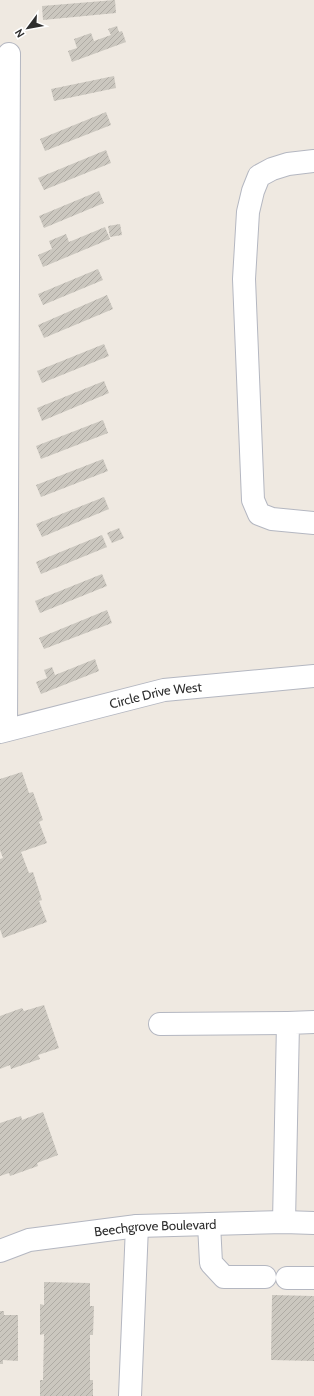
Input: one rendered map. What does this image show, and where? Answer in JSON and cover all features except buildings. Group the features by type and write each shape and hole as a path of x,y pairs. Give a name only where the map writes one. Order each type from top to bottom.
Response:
{"street":[{"path":"3,731 8,54"},
{"path":"314,161 282,166 272,169 259,176 253,191 248,212 244,279 253,500 259,514 272,519 314,523"},
{"name":"Circle Drive West","path":"3,731 164,690 314,676"},
{"path":"160,1024 314,1022"},
{"path":"284,1222 288,1023"},
{"name":"Beechgrove Boulevard","path":"0,1251 29,1240 137,1226 284,1222 314,1223"},
{"path":"209,1224 211,1263 224,1277 265,1277"},
{"path":"130,1396 137,1226"},
{"path":"287,1278 314,1278"}]}
